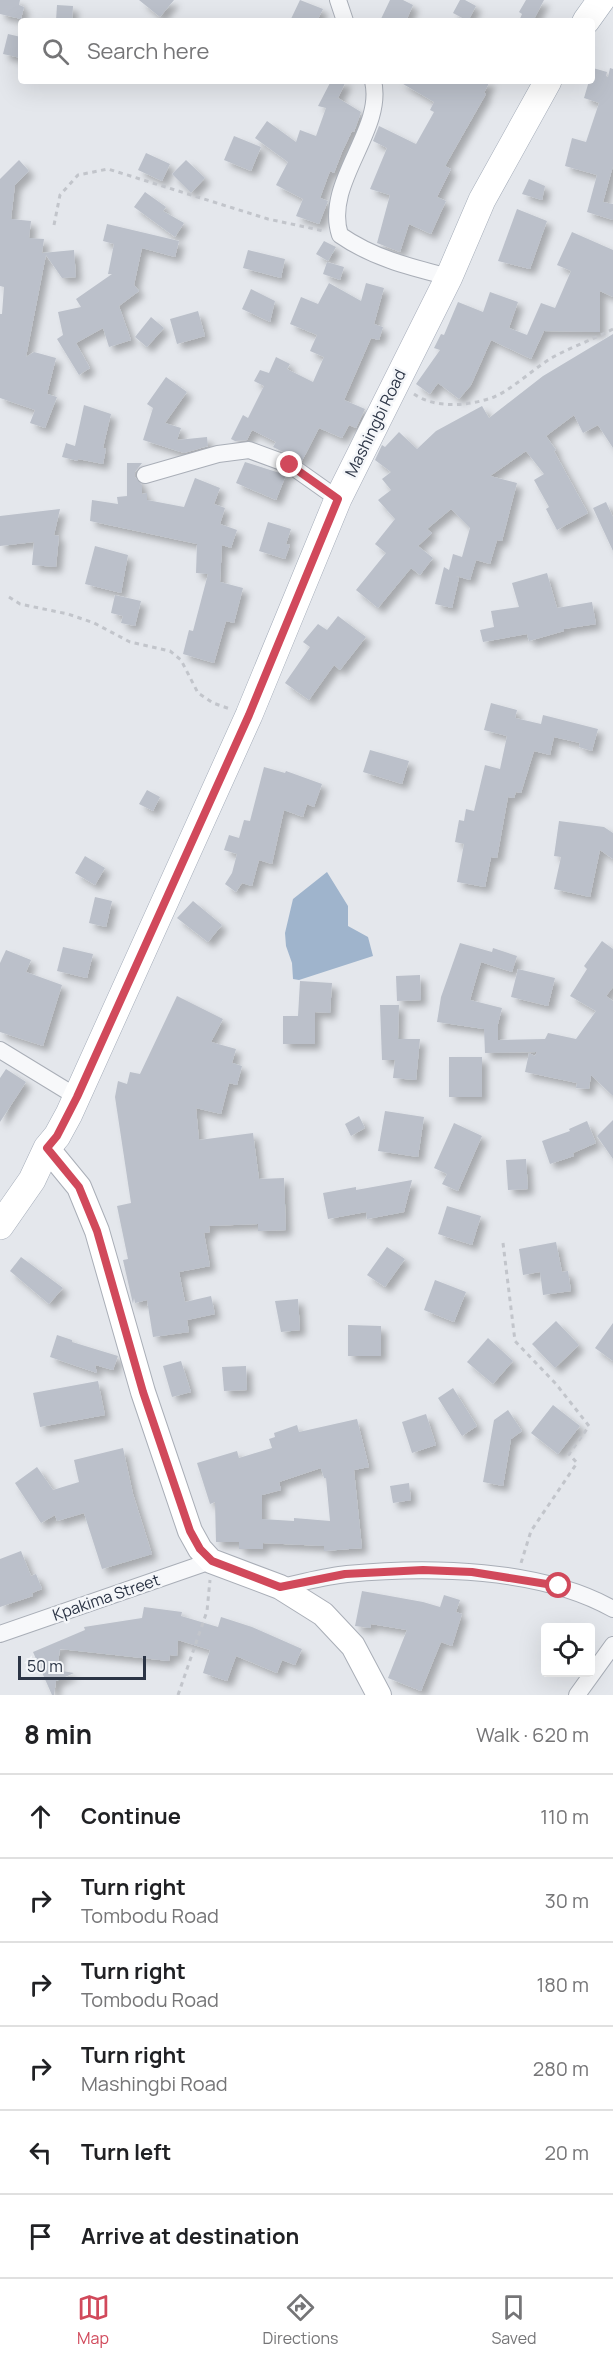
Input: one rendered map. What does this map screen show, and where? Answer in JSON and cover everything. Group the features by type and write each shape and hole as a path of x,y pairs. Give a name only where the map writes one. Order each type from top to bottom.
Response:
{"main road":[{"path":"588,18 601,0"},
{"name":"Mashingbi Road","path":"0,1226 32,1180 47,1148 57,1136 77,1097 249,715 338,499 449,277 482,200 546,84"},
{"path":"47,1148 79,1187 97,1231 143,1392 190,1531 200,1549 212,1561 280,1587 323,1614 353,1646 379,1695"}],"street":[{"path":"338,0 344,18"},
{"path":"373,84 374,101 367,125 338,200 336,222 340,235 376,256 404,266 449,277"},
{"path":"145,476 218,454 249,450 290,465 338,499"},
{"path":"0,1050 77,1097"},
{"name":"Kpakima Street","path":"0,1635 212,1561"},
{"path":"280,1587 345,1574 423,1570 472,1572 559,1586 598,1600 613,1609"},
{"path":"577,1695 613,1645"}],"path":[{"path":"54,225 60,195 78,175 108,169 268,219 340,235"},
{"path":"395,381 422,400 442,404 468,403 494,397 548,360 613,329"},
{"path":"9,597 20,604 68,614 94,623 130,642 170,651 181,660 198,693 213,703 249,715"},
{"path":"503,1243 514,1341 556,1384 589,1426 569,1454 577,1463 531,1531 516,1579"},
{"path":"178,1695 207,1611 212,1561"}],"water":[{"path":"327,872 348,906 348,926 368,937 373,956 299,980 293,979 285,933 293,899"}],"building":[{"path":"0,0 20,0 19,5 24,7 21,18 0,14"},
{"path":"139,0 174,0 160,17"},
{"path":"300,0 323,9 318,18 291,18"},
{"path":"390,0 403,0 413,5 407,18 381,18"},
{"path":"460,0 476,6 470,18 462,18 453,13"},
{"path":"526,0 544,0 535,18 520,18 522,14 519,12"},
{"path":"57,5 73,6 72,18 56,18"},
{"path":"8,34 18,36 18,57 3,54"},
{"path":"610,68 613,69 613,166 603,202 613,204 613,220 587,212 597,175 565,166 572,138 586,142 599,103 584,98 588,84 595,84 595,69 607,72 608,77"},
{"path":"329,84 345,84 338,98 361,112 334,173 330,171 320,198 328,201 319,224 296,216 303,199 276,185 288,162 255,138 267,121 296,142 300,130 316,136 326,108 318,106"},
{"path":"403,84 488,84 484,93 486,94 445,166 451,169 437,197 446,201 431,234 409,224 400,252 377,243 390,195 370,189 387,148 373,141 379,126 416,144 434,112 430,110 434,102"},
{"path":"234,136 261,147 251,171 224,160"},
{"path":"146,153 170,164 162,181 138,170"},
{"path":"19,160 29,171 15,185 11,219 31,221 29,238 44,239 42,253 74,250 76,277 62,278 46,255 26,357 34,352 56,358 47,394 57,397 45,428 30,423 35,410 0,398 0,314 2,314 4,287 0,286 0,179"},
{"path":"186,160 205,178 191,193 172,174"},
{"path":"529,179 545,186 542,200 522,194"},
{"path":"145,192 166,207 163,211 184,223 175,237 134,207"},
{"path":"517,209 547,221 530,269 498,261"},
{"path":"107,224 179,241 175,257 142,248 134,285 139,291 119,306 131,340 109,347 103,328 76,343 90,368 79,375 57,339 63,335 58,312 81,307 76,299 112,274 108,274 114,244 103,241"},
{"path":"572,232 613,250 613,297 600,291 600,332 544,331 531,359 491,340 471,385 459,399 438,383 430,394 416,384 440,350 434,348 441,334 444,335 458,302 483,312 490,292 518,302 509,328 527,335 541,303 555,308 571,271 557,265"},
{"path":"324,241 336,247 328,261 316,254"},
{"path":"248,250 285,259 281,278 243,268"},
{"path":"327,262 344,267 340,280 323,274"},
{"path":"329,283 361,301 366,283 384,288 374,324 383,327 379,340 371,338 344,400 365,409 356,428 349,425 342,438 319,428 302,461 273,447 276,442 252,430 247,440 231,439 243,415 248,418 264,386 254,381 260,370 269,373 276,357 290,364 287,369 313,382 324,357 310,351 317,335 290,324 301,297 318,304"},
{"path":"251,289 275,301 270,322 242,309"},
{"path":"198,311 205,336 177,344 170,319"},
{"path":"151,317 164,328 147,347 135,337"},
{"path":"613,334 613,448 598,425 583,433 574,415 546,436 556,450 554,451 588,513 557,530 546,509 549,507 534,480 544,474 526,451 490,476 517,483 502,541 497,540 490,564 476,560 470,580 456,576 459,578 452,608 435,604 444,567 449,570 453,554 462,557 470,528 451,509 427,529 432,533 418,546 433,558 420,575 411,568 378,608 356,590 386,553 375,544 395,519 378,500 391,490 382,479 391,472 375,460 382,445 385,447 399,432 417,449 436,431 482,406 489,418 543,376"},
{"path":"166,377 187,392 165,423 181,428 177,440 207,437 208,446 184,453 143,440 153,408 147,404"},
{"path":"84,405 111,414 103,448 106,449 103,464 62,457 66,443 75,446"},
{"path":"245,462 286,475 276,500 236,483"},
{"path":"127,463 142,463 135,472 135,477 142,485 142,494 147,493 147,500 184,507 195,478 220,488 214,504 225,508 220,524 237,530 231,548 222,545 220,582 243,588 234,623 226,621 214,663 183,654 189,630 193,631 208,574 196,573 197,544 90,521 92,500 118,504 117,497 127,496"},
{"path":"606,502 613,517 613,551 593,508"},
{"path":"60,509 54,535 59,536 56,567 32,565 34,542 0,546 0,516"},
{"path":"268,522 291,529 286,544 290,545 285,559 259,551"},
{"path":"95,546 128,555 121,593 85,584"},
{"path":"547,573 557,608 592,602 596,624 564,629 564,631 529,641 527,634 483,642 480,630 494,627 491,611 519,607 512,583"},
{"path":"115,595 141,601 135,626 121,623 123,616 111,613"},
{"path":"338,616 366,637 340,670 334,665 309,700 285,683 310,647 303,642 318,624 327,630"},
{"path":"491,703 517,710 515,718 541,724 543,715 598,729 592,751 579,747 580,743 554,737 550,755 534,751 521,793 516,792 514,798 508,797 497,858 491,857 485,887 457,882 464,844 455,842 459,820 464,821 466,809 474,811 485,765 500,769 507,736 484,730"},
{"path":"370,750 409,761 402,784 363,772"},
{"path":"264,767 285,773 286,771 322,784 314,807 307,804 303,817 284,810 272,864 259,860 252,886 242,883 236,892 225,884 232,873 237,854 224,850 229,835 239,838 244,820 250,821"},
{"path":"147,790 160,797 153,811 139,804"},
{"path":"559,821 604,827 613,833 613,859 600,850 590,897 554,889 561,857 554,856"},
{"path":"85,856 105,868 95,885 75,873"},
{"path":"95,897 112,901 106,927 89,923"},
{"path":"193,901 222,925 208,942 177,918"},
{"path":"602,941 613,949 613,987 606,996 613,1001 613,1096 591,1075 589,1089 576,1088 577,1083 525,1072 529,1053 535,1056 537,1052 485,1053 484,1029 437,1022 441,997 460,943 492,952 493,948 517,956 512,972 481,962 470,1000 502,1008 498,1024 498,1040 545,1039 548,1033 576,1039 596,1011 570,996 587,969 584,966"},
{"path":"63,947 93,954 87,978 57,971"},
{"path":"6,950 31,960 26,972 62,985 43,1046 0,1032 0,963"},
{"path":"518,969 555,978 548,1006 511,997"},
{"path":"420,975 421,1000 397,1001 396,976"},
{"path":"300,981 332,983 330,1013 315,1012 315,1044 283,1044 283,1016 298,1016"},
{"path":"177,996 223,1019 211,1042 236,1049 232,1063 242,1066 237,1085 229,1083 221,1114 196,1108 199,1140 253,1133 259,1179 284,1178 286,1230 258,1231 258,1224 209,1226 210,1232 204,1233 210,1266 179,1272 185,1302 211,1296 215,1314 187,1320 189,1332 153,1337 147,1300 135,1303 134,1298 133,1304 123,1260 128,1259 117,1206 131,1203 115,1097 118,1081 127,1084 130,1072 140,1074"},
{"path":"380,1005 399,1005 398,1039 420,1039 416,1080 393,1078 395,1060 382,1060"},
{"path":"449,1057 482,1057 482,1097 449,1097"},
{"path":"6,1069 26,1082 0,1122 0,1078"},
{"path":"385,1111 424,1117 418,1157 378,1151"},
{"path":"359,1116 365,1128 351,1136 345,1124"},
{"path":"613,1120 613,1159 597,1136"},
{"path":"587,1121 596,1143 573,1153 574,1156 550,1164 542,1141 570,1131 569,1129"},
{"path":"454,1123 482,1136 458,1191 442,1184 447,1174 434,1168"},
{"path":"526,1159 528,1189 508,1190 506,1160"},
{"path":"412,1180 404,1212 367,1219 366,1212 328,1219 323,1193 356,1187 356,1190"},
{"path":"447,1206 481,1216 472,1245 438,1234"},
{"path":"556,1242 562,1272 568,1271 571,1291 543,1295 540,1272 523,1275 519,1249"},
{"path":"387,1247 405,1259 385,1287 367,1275"},
{"path":"21,1257 63,1288 49,1304 10,1271"},
{"path":"435,1280 466,1292 454,1322 424,1310"},
{"path":"298,1299 300,1330 281,1332 275,1301"},
{"path":"556,1321 579,1345 555,1368 532,1344"},
{"path":"613,1323 613,1361 595,1348"},
{"path":"348,1325 381,1326 381,1356 348,1356"},
{"path":"57,1335 118,1356 113,1370 95,1365 97,1373 50,1357"},
{"path":"488,1338 513,1361 493,1384 467,1362"},
{"path":"181,1361 191,1392 172,1397 163,1366"},
{"path":"246,1366 247,1390 224,1391 222,1367"},
{"path":"98,1381 105,1415 40,1427 33,1393"},
{"path":"453,1388 477,1426 462,1436 438,1398"},
{"path":"553,1405 580,1426 558,1454 531,1433"},
{"path":"508,1410 522,1431 511,1439 503,1486 483,1482 494,1420"},
{"path":"426,1414 436,1445 412,1453 402,1422"},
{"path":"357,1419 369,1467 354,1470 362,1548 324,1551 324,1546 263,1543 263,1549 239,1549 239,1542 216,1542 215,1502 210,1504 197,1463 237,1451 239,1458 272,1448 269,1439 275,1437 274,1433 297,1425 299,1432","holes":["321,1468 326,1478 330,1521 294,1518 294,1521 262,1519 262,1495 281,1490 279,1482"]},
{"path":"123,1448 133,1494 152,1554 102,1569 84,1513 57,1521 55,1515 41,1523 15,1483 37,1467 53,1490 79,1482 74,1460"},
{"path":"409,1483 411,1500 393,1503 390,1486"},
{"path":"21,1551 31,1576 36,1574 42,1589 32,1593 33,1596 0,1607 0,1559"},
{"path":"362,1591 440,1607 444,1595 460,1600 456,1612 462,1614 452,1646 441,1642 421,1691 388,1678 407,1630 371,1624 370,1628 355,1626"},
{"path":"144,1607 182,1612 181,1616 218,1627 221,1617 252,1627 302,1649 295,1665 282,1660 277,1673 236,1656 227,1681 203,1673 210,1650 178,1640 177,1656 170,1655 169,1661 60,1649 57,1670 74,1673 56,1681 54,1695 52,1695 33,1652 85,1630 84,1627 142,1618"}],"route":[{"path":"290,465 338,499 249,715 77,1097 57,1136 47,1148 79,1187 97,1231 114,1298 143,1392 190,1531 200,1549 212,1561 280,1587 345,1574 423,1570 472,1572 559,1586"}]}
